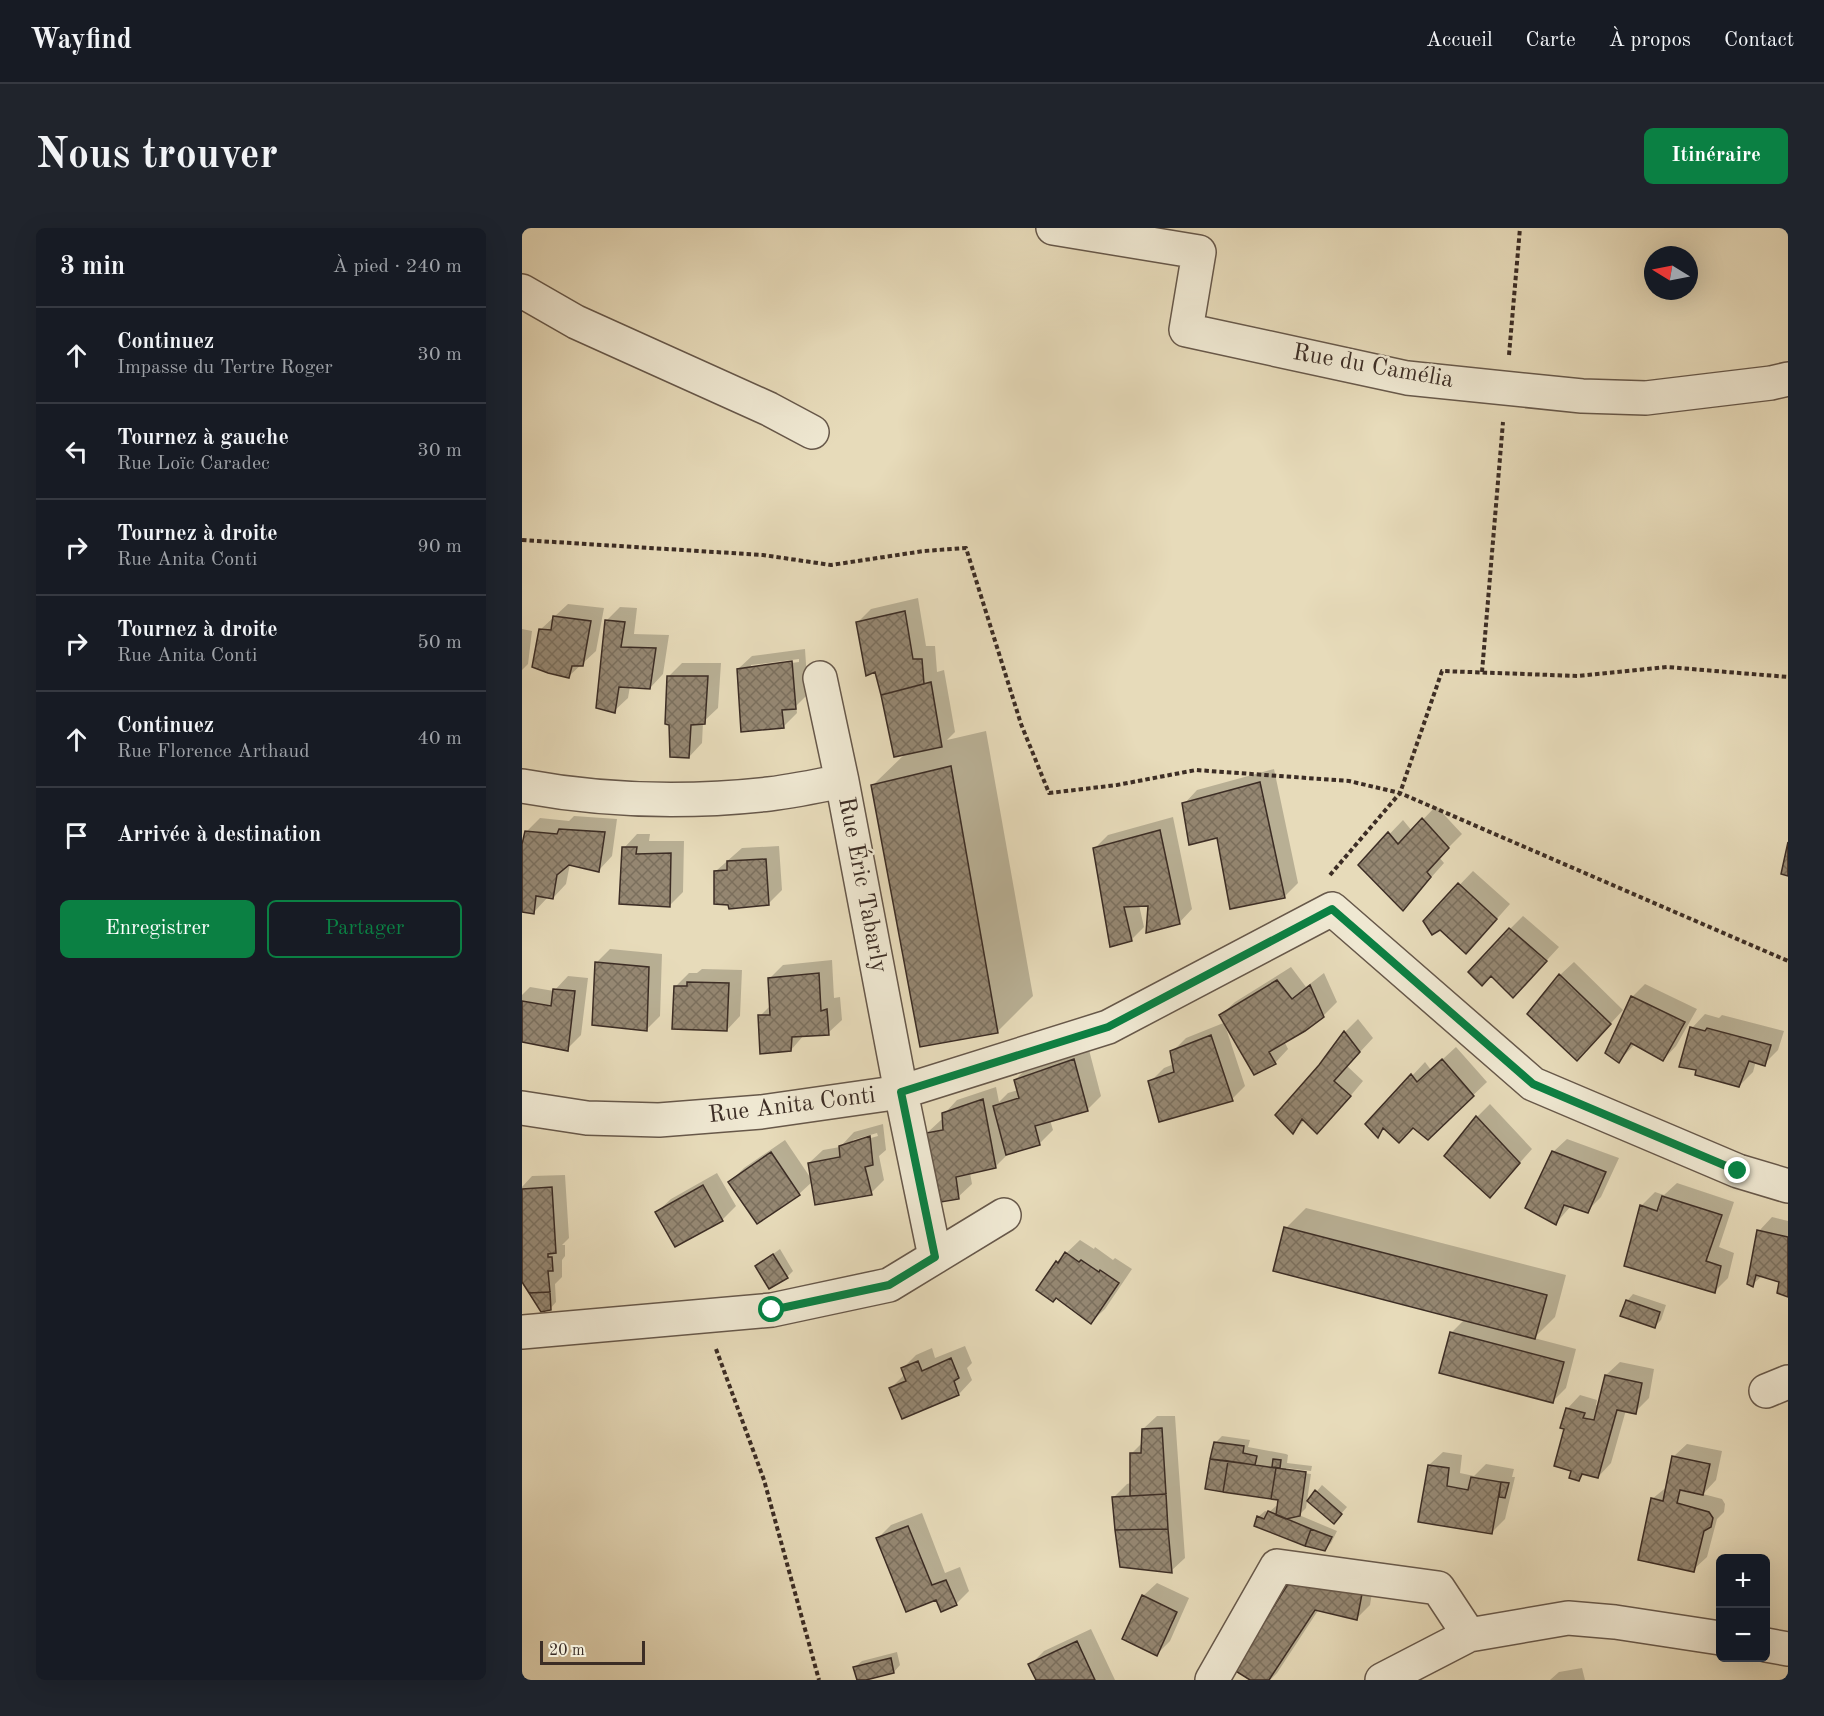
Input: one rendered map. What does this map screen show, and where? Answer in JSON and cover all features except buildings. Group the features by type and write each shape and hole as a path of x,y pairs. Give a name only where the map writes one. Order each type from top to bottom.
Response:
{"street":[{"name":"Rue du Camélia","path":"1053,228 1094,236 1203,240 1186,330 1407,378 1582,396 1646,398 1788,379"},
{"path":"522,291 576,322 769,409 812,432"},
{"path":"820,678 842,782"},
{"name":"Rue Éric Tabarly","path":"522,786 550,791 629,798 700,799 770,794 842,782 935,1257"},
{"path":"1332,909 1533,1084 1738,1171 1788,1186"},
{"name":"Rue Anita Conti","path":"522,1108 587,1118 658,1120 760,1112 901,1092 1108,1027 1332,909"},
{"path":"522,1332 772,1310 889,1285 1004,1215"},
{"path":"1212,1680 1277,1566 1438,1588 1469,1635"},
{"path":"1382,1680 1469,1635 1568,1618 1616,1622 1716,1637"},
{"path":"1770,1646 1788,1648"}],"path":[{"path":"1482,672 1520,228"},
{"path":"522,540 763,555 831,565 924,551 966,548 1021,724 1049,793 1117,786 1196,770 1349,781 1400,793 1788,961"},
{"path":"1332,909 1327,879 1400,793 1442,671 1578,676 1667,667 1788,678"},
{"path":"704,1316 764,1480 819,1680"}],"route":[{"path":"772,1310 889,1285 935,1257 901,1092 1108,1027 1332,909 1533,1084 1738,1171"}]}
